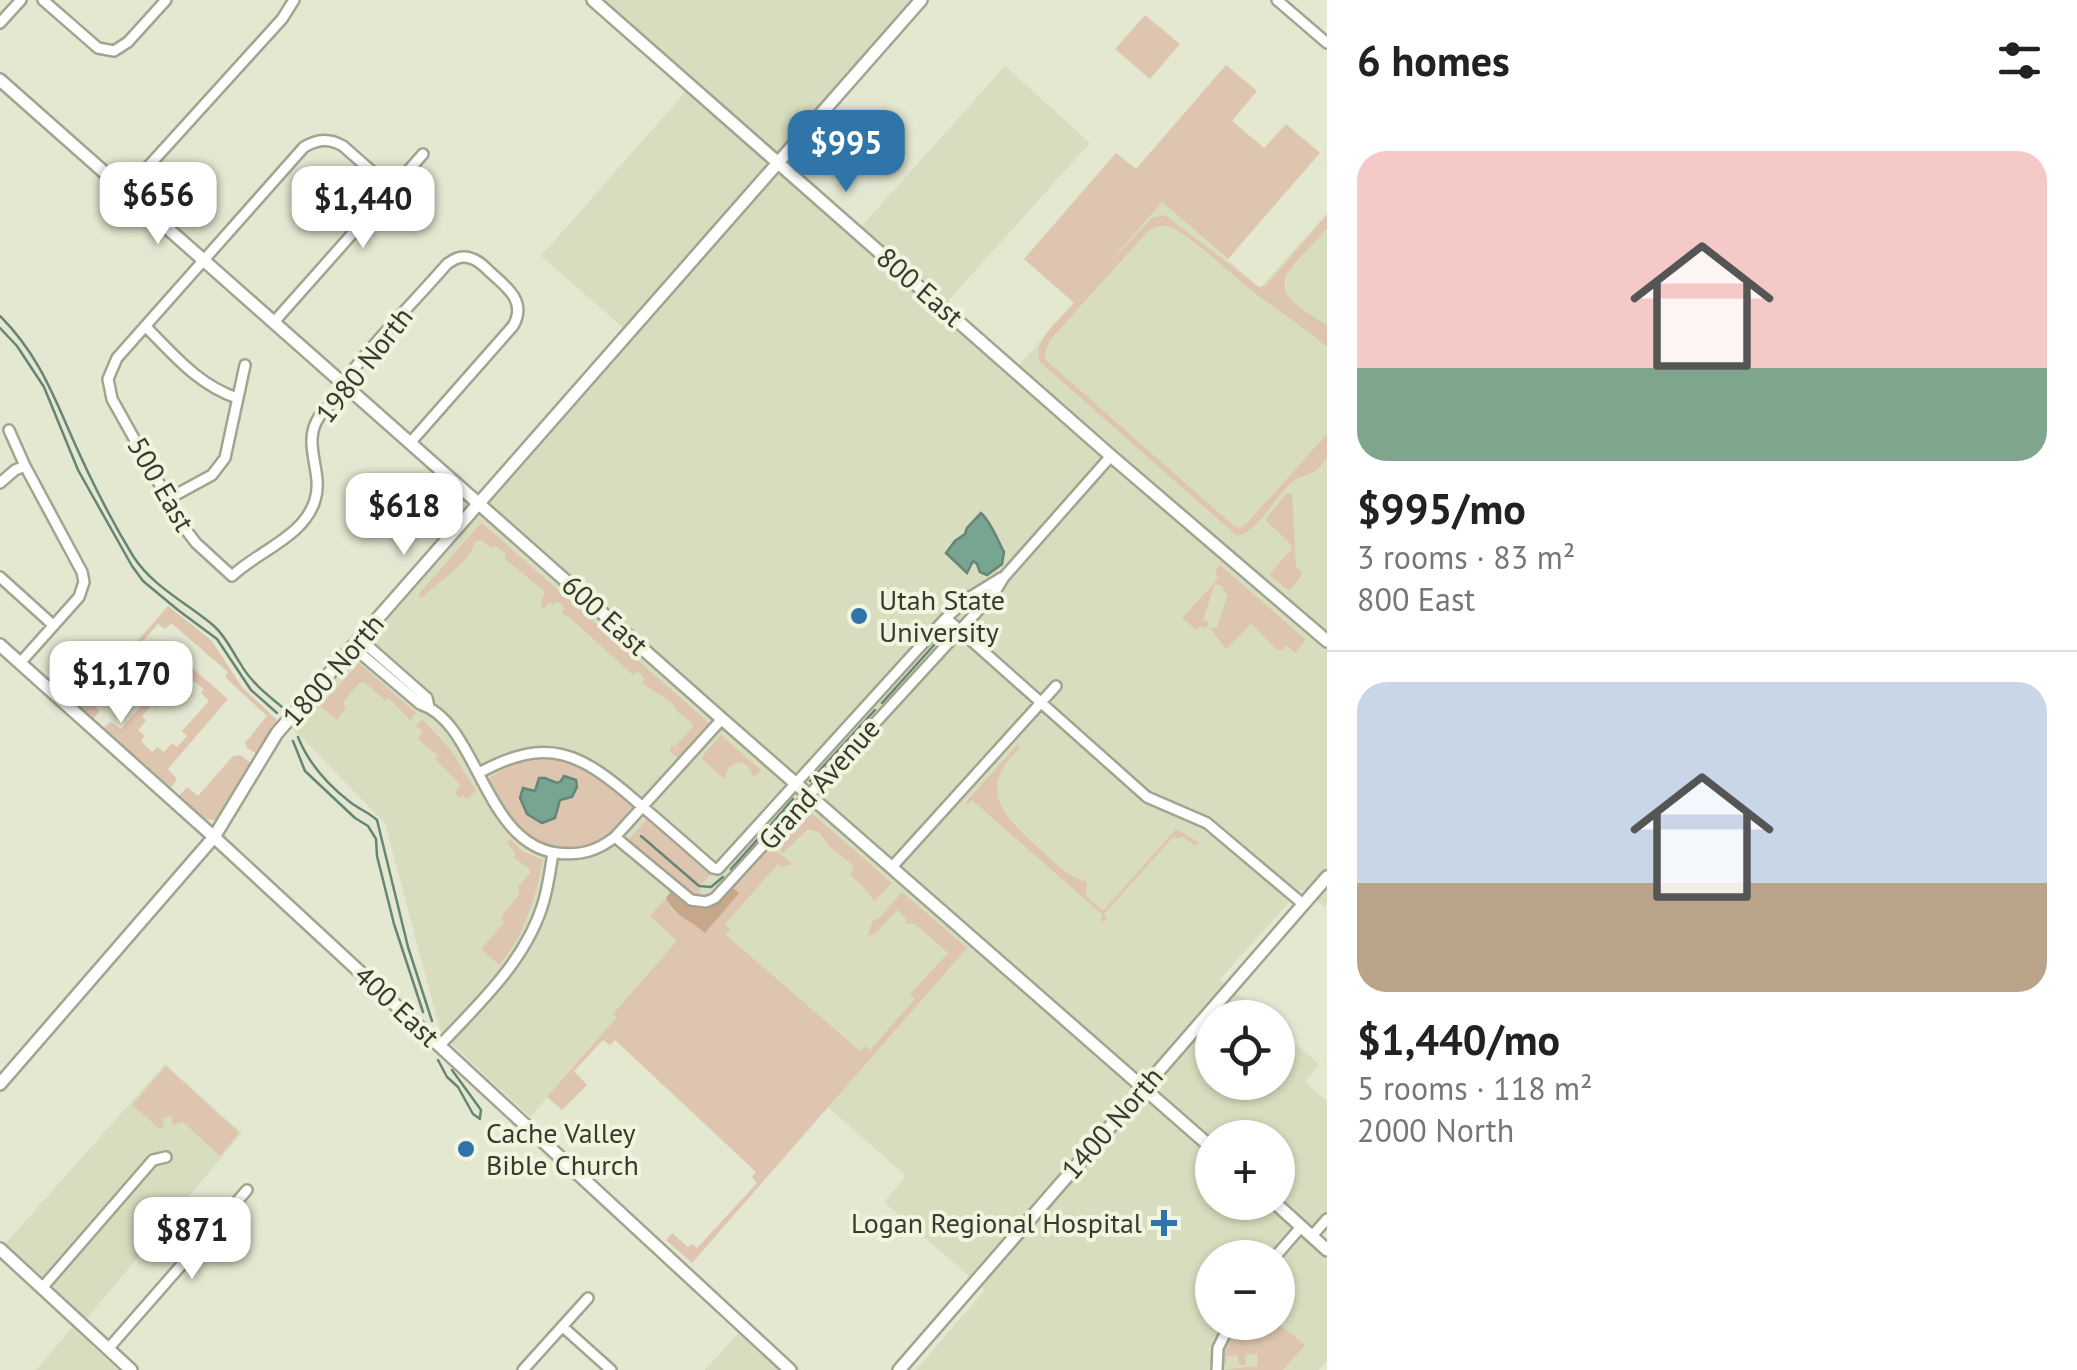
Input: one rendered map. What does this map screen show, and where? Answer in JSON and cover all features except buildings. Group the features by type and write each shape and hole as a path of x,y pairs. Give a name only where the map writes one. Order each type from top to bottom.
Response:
{"street":[{"path":"0,24 21,0"},
{"path":"43,0 98,48 114,51 128,42 166,0"},
{"path":"126,191 282,19 294,0"},
{"name":"800 East","path":"593,0 1327,641"},
{"name":"1800 North","path":"0,1084 214,836 277,733 921,0"},
{"path":"1277,0 1327,43"},
{"name":"600 East","path":"0,80 1195,1133"},
{"path":"237,398 202,381 144,326 304,147 326,139 343,146 392,189"},
{"path":"274,322 423,154"},
{"name":"1980 North","path":"232,576 291,535 310,512 318,487 311,441 319,418 351,373 447,264 464,256 480,263 510,290 519,307 518,317 410,442"},
{"name":"500 East","path":"144,326 117,358 108,379 112,399 182,526 232,576"},
{"path":"168,500 219,468 228,448 244,365"},
{"path":"10,430 84,582 80,597 20,663"},
{"name":"Grand Avenue","path":"615,837 686,897 706,902 721,892 995,592 1004,576 1111,456"},
{"path":"0,483 25,466"},
{"name":"Grand Avenue","path":"643,807 716,869 721,866 946,618 967,598 1004,576"},
{"path":"0,577 54,625"},
{"path":"946,618 1147,797 1207,823 1302,904"},
{"path":"356,643 428,698 429,707 453,732 506,822 532,844 553,853 584,854 615,837 722,719"},
{"name":"400 East","path":"0,646 214,836 790,1370"},
{"path":"892,867 1056,686"},
{"path":"478,773 522,754 571,756 601,772 643,807"},
{"path":"440,1046 506,973 525,944 549,884 553,853"},
{"name":"1400 North","path":"899,1370 1327,877"},
{"path":"42,1288 153,1160 166,1157"},
{"path":"108,1349 246,1190"},
{"path":"1312,1236 1327,1219"},
{"path":"1293,1220 1327,1250"},
{"path":"1290,1240 1301,1227"},
{"path":"0,1250 131,1370"},
{"path":"523,1370 588,1298"},
{"path":"563,1326 611,1370"},
{"path":"1217,1370 1222,1340"}],"shaded area":[{"name":"Utah State University","path":"602,0 910,0 768,163 851,238 1005,66 1090,143 938,312 1010,375 1162,202 1260,288 1327,213 1327,903 1324,907 1301,889 1220,979 1244,1000 1195,1000 1195,1100 1295,1100 1295,1044 1319,1064 1305,1082 1327,1101 1327,1224 1309,1244 1327,1260 1327,1361 1319,1370 916,1370 985,1290 884,1202 906,1176 828,1107 858,1071 697,926 530,1117 441,1034 385,823 292,728 635,338 541,256 696,80"},
{"path":"1145,15 1180,44 1150,79 1115,49"},
{"path":"1226,65 1257,91 1232,121 1264,148 1286,124 1320,153 1228,259 1162,202 1103,270 1153,217 1165,215 1264,287 1327,215 1327,228 1290,269 1285,289 1305,311 1327,325 1327,347 1188,238 1164,226 1148,231 1050,340 1044,356 1235,527 1248,522 1327,434 1327,458 1321,465 1295,480 1253,527 1237,536 1040,362 1043,338 1074,303 1024,259 1116,153 1136,169"},
{"path":"1292,493 1296,568 1301,570 1301,576 1289,591 1269,575 1292,551 1290,543 1265,520 1286,494"},
{"path":"981,513 1004,552 1002,564 987,575 973,561 967,573 946,553"},
{"path":"483,524 708,722 709,726 679,759 670,748 672,745 681,752 675,746 693,727 692,723 672,703 642,683 645,679 640,673 633,675 562,613 561,603 550,602 544,609 540,606 545,592 505,559 506,554 496,546 491,548 482,540 475,542 453,572 422,598 418,595"},
{"path":"1220,565 1306,640 1295,653 1286,645 1277,649 1251,624 1226,649 1211,629 1217,628 1228,594 1222,586 1215,584 1203,620 1209,622 1206,628 1196,630 1182,618 1218,579 1215,572"},
{"path":"168,606 211,640 242,687 277,720 257,754 245,743 267,716 225,677 228,672 171,623 165,629 158,624 90,701 99,711 93,720 79,708"},
{"path":"182,659 228,699 168,769 177,779 170,789 103,729 110,722 121,729","holes":["183,677 191,684 194,681 204,689 201,693 209,701 182,731 187,736 177,747 172,743 164,752 157,747 152,752 141,741 145,736 138,730 146,721 142,716 152,705 156,708"]},
{"path":"359,663 416,713 410,720 364,682 343,702 346,708 337,720 320,706"},
{"path":"422,719 450,749 476,791 467,799 455,793 461,785 418,739 423,732 416,726"},
{"path":"721,735 761,770 754,778 747,765 738,762 729,767 724,779 701,758"},
{"path":"1017,745 1020,748 999,778 1000,804 1052,861 1087,882 1086,896 1103,911 1176,829 1200,843 1194,845 1182,836 1174,836 1104,914 1107,918 1103,922 1103,915 972,800 966,802"},
{"path":"240,755 251,763 215,820 205,819 179,796 187,787 198,796 233,756"},
{"path":"548,759 594,776 632,807 632,812 590,845 550,847 531,838 500,803 489,778 512,764"},
{"path":"564,776 576,780 577,787 572,797 560,800 555,818 542,823 527,814 520,798 523,788 535,791 539,778 557,783"},
{"path":"803,810 808,810 892,883 874,901 850,875 854,866 829,846 819,832 808,829 783,853 771,843"},
{"path":"649,817 712,873 699,887 702,899 688,894 627,841"},
{"path":"510,839 522,851 543,860 528,916 499,965 481,949 504,923 501,917 530,873 513,857 516,854 507,843"},
{"path":"770,845 792,864 778,864 725,924 730,929 726,935 860,1051 865,1046 870,1050 915,999 910,994 948,953 915,924 905,923 907,919 897,910 875,934 867,936 873,921 902,892 967,948 692,1263 666,1240 672,1233 688,1247 692,1244 697,1248 757,1183 752,1177 756,1172 615,1040 610,1045 603,1040 574,1071 587,1085 562,1110 547,1097 677,941 650,916 666,898 671,909 697,926 738,893 732,887"},
{"path":"732,887 739,893 705,933 678,914 666,898 672,890 688,903 703,906 717,901"},
{"path":"165,1064 242,1133 76,1331 118,1370 36,1370 83,1315 6,1243"},
{"path":"166,1066 239,1133 220,1156 183,1122 173,1125 171,1116 162,1118 164,1128 159,1128 132,1105"},
{"path":"748,1322 801,1370 705,1370"},
{"path":"1295,1337 1305,1345 1283,1370 1222,1370 1258,1366 1257,1354 1245,1355 1246,1365 1239,1365 1237,1355 1226,1356 1226,1364 1222,1364 1230,1340"}],"waterway":[{"path":"0,316 39,368 133,556 160,586 218,630 249,676 282,707"},
{"path":"0,328 44,387 78,470 132,566 143,581 217,639 251,690 277,713"},
{"path":"966,610 970,605"},
{"path":"882,703 943,635"},
{"path":"810,781 875,710"},
{"path":"298,737 327,781 377,820 408,947 432,1021"},
{"path":"293,741 305,771 368,826 376,839 394,924 423,1012"},
{"path":"768,828 793,799"},
{"path":"731,869 766,830"},
{"path":"641,836 699,886 711,887 723,877"},
{"path":"438,1060 480,1119"},
{"path":"452,1070 481,1110 480,1117"}],"place":[{"name":"Utah State University","path":"859,616"},
{"name":"Cache Valley Bible Church","path":"466,1149"},
{"name":"Logan Regional Hospital","path":"1164,1223"}]}
